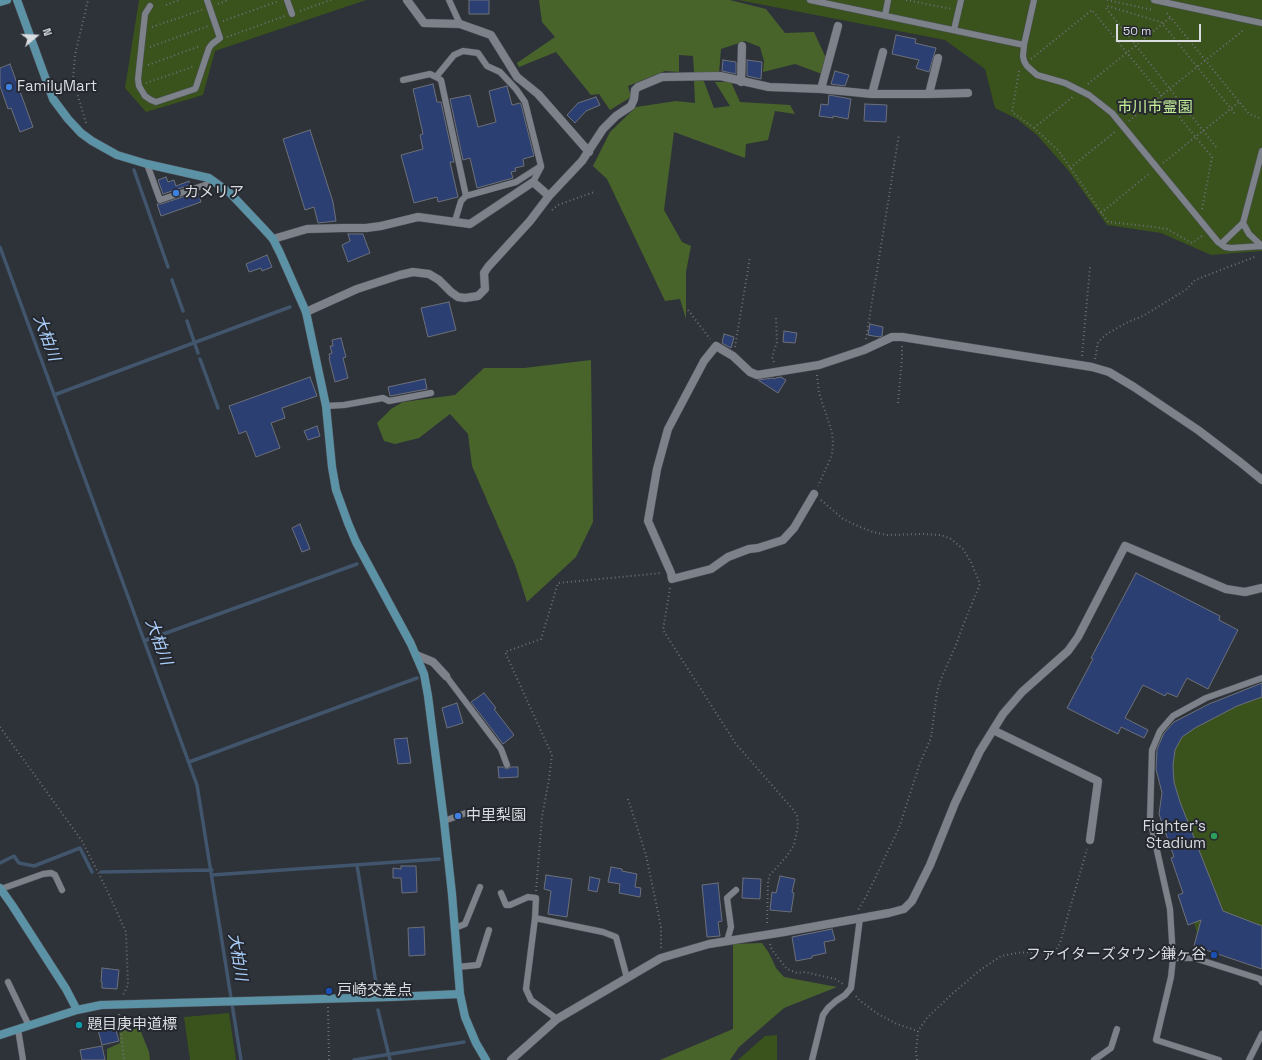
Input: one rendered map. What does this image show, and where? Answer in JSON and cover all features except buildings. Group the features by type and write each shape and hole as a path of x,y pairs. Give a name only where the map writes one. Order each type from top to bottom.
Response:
{"street":[{"path":"0,2 7,0"},
{"path":"17,0 53,99 68,118 89,139 117,156 209,178 230,193 273,239 280,253 306,312 326,406 332,467 336,490 356,542 416,655 424,674 444,821 460,994 465,1017 476,1043 486,1060"},
{"path":"407,0 424,23 460,24 491,35 516,77 538,94 589,152"},
{"path":"821,89 838,26"},
{"path":"741,82 742,46"},
{"path":"872,94 883,52"},
{"path":"929,94 938,58"},
{"path":"306,312 357,289 413,272 429,274 439,280 458,297 465,298 478,296 485,289 484,273 488,266 530,221 549,196 582,161 603,129 616,116 631,106 638,87 662,77 720,76 741,82 769,87 821,89 872,94 968,93"},
{"path":"273,239 307,229 366,228 418,217 470,224 533,182 549,196"},
{"path":"814,494 794,528 782,540 758,548 749,549 728,557 711,569 671,576 648,521 657,469 668,428 704,361 716,346 734,356 750,372 757,375 818,365 864,350 892,337 902,337 1092,367 1109,372 1134,387 1198,430 1262,480"},
{"path":"511,1060 557,1019 661,958 709,944 768,935 904,909 912,902 930,866 958,797 980,751 1003,714 1022,692 1068,651 1078,637 1126,546 1226,589 1245,592 1262,588"},
{"path":"416,655 433,662 446,676"},
{"path":"993,730 1098,781 1090,840"},
{"path":"0,889 12,904 66,989 77,1010"},
{"path":"0,1035 77,1010 101,1005 239,1002 460,994"}],"lane":[{"path":"150,6 145,14 138,79 139,86 145,96 156,102 195,89 209,48 220,38 207,0"},
{"path":"287,0 292,14"},
{"path":"450,0 460,24"},
{"path":"814,0 1024,44"},
{"path":"885,16 888,0"},
{"path":"954,30 961,0"},
{"path":"1034,0 1024,44 1023,56 1026,64 1032,71 1037,75 1065,83 1080,90 1112,113 1208,231 1221,244 1231,248 1262,246"},
{"path":"1154,0 1262,23"},
{"path":"436,77 454,55 463,51 478,53 487,66 500,72 516,89 525,102 542,166 533,182"},
{"path":"403,80 430,74 441,80 466,196"},
{"path":"1221,244 1243,223 1262,151"},
{"path":"147,164 160,200 208,184 209,178"},
{"path":"454,221 460,201 466,196 516,182 542,166"},
{"path":"1243,223 1249,234 1262,246"},
{"path":"326,406 344,405 383,398 389,401 431,392"},
{"path":"446,676 501,749 507,765"},
{"path":"1219,1060 1156,1040 1171,976 1173,958 1170,909 1150,819 1152,750 1160,731 1173,716 1206,698 1262,678"},
{"path":"444,821 466,813 485,812"},
{"path":"0,889 50,873 54,875 62,890"},
{"path":"455,928 465,924 480,888"},
{"path":"728,941 731,927 727,898 736,890"},
{"path":"501,892 506,905 510,905 528,897 536,898 536,918 526,988 532,1000 557,1019"},
{"path":"536,918 603,932 616,937 626,978"},
{"path":"812,1060 823,1015 828,1008 845,995 851,988 856,919"},
{"path":"457,967 478,965 489,930"},
{"path":"1173,958 1194,958 1260,979 1262,982"},
{"path":"8,982 29,1026"},
{"path":"1094,1060 1111,1048 1117,1028"},
{"path":"18,1029 23,1060"},
{"path":"1249,1060 1262,1034"}],"path":[{"path":"88,0 74,55 73,79 89,139"},
{"path":"166,5 179,0"},
{"path":"143,30 229,0"},
{"path":"139,68 331,0"},
{"path":"906,0 958,11"},
{"path":"1216,146 1106,8 1107,6 1162,22 1236,115"},
{"path":"1026,64 1092,10 1212,157 1200,220"},
{"path":"1167,12 1249,114 1262,119"},
{"path":"1034,128 1171,18"},
{"path":"1070,168 1245,29"},
{"path":"1023,56 1020,64 1012,112 1034,128 1058,150 1108,222 1155,227 1168,230 1192,243 1208,231"},
{"path":"139,86 204,62"},
{"path":"1101,213 1239,102"},
{"path":"864,350 899,134"},
{"path":"549,213 558,205 594,192"},
{"path":"1092,367 1095,361 1098,342 1107,334 1126,322 1143,316 1187,289 1195,280 1254,256 1262,256"},
{"path":"734,356 750,257"},
{"path":"1081,365 1090,268"},
{"path":"688,310 716,346"},
{"path":"776,318 777,342 772,357 777,371"},
{"path":"898,403 902,358 902,337"},
{"path":"818,365 816,376 832,432 833,443 832,455 814,494 843,518 873,532 887,535 923,534 951,539 964,549 980,584 941,679 937,692 931,738 920,763 899,828 856,919"},
{"path":"536,898 542,817 552,755 505,652 541,639 558,583 671,576 663,630 736,744 797,815 798,826 794,846 770,874 768,881 766,917 768,935 772,950 787,969 797,973 805,972 835,979 851,988 859,1000 878,1014 897,1024 918,1031"},
{"path":"0,727 82,842 106,888 126,932 128,985 119,1005"},
{"path":"628,800 646,855 660,927 661,958"},
{"path":"917,1060 916,1051 918,1031 927,1018 978,972 1001,956 1030,952 1047,954 1055,952 1060,943 1090,840"},
{"path":"327,999 329,1060"},
{"path":"120,1014 124,1059"}],"green space":[{"path":"139,0 366,0 215,51 203,95 146,112 125,88"},
{"path":"539,0 730,0 766,9 785,33 814,32 826,58 822,74 795,64 763,72 764,61 760,47 745,41 721,49 719,73 694,72 693,56 679,55 679,72 665,71 628,86 631,97 610,110 599,94 591,95 556,52 519,67 517,63 555,37 542,22"},
{"name":"市川市霊園","path":"738,0 1262,0 1262,251 1211,255 1161,233 1107,225 1068,170 1037,135 1017,119 995,108 985,69 945,40"},
{"path":"703,79 714,108 730,106 715,82 731,82 740,102 790,105 795,114 775,111 768,140 746,144 745,158 674,132 664,210 682,242 691,246 686,272 686,319 680,299 665,301 607,179 593,166 610,132 636,107 676,101 695,103 694,80"},
{"path":"591,360 593,522 576,557 527,602 515,565 472,466 468,434 450,414 419,438 395,444 384,441 377,423 391,409 403,402 455,395 484,368 524,368"},
{"name":"Fighter's Stadium","path":"1262,683 1262,969 1194,946 1197,933 1194,923 1188,925 1178,895 1183,893 1174,857 1159,814 1162,793 1156,769 1157,752 1161,736 1174,722 1209,704"},
{"path":"762,943 769,953 776,968 784,977 837,987 784,1008 739,1047 730,1060 660,1060 733,1029 733,944"},
{"path":"229,1013 236,1060 190,1060 184,1017"},
{"path":"129,1019 139,1027 149,1052 150,1060 107,1060 107,1049 120,1043 119,1024"},
{"path":"777,1035 777,1060 738,1060 765,1036"}],"waterway":[{"path":"134,170 168,267"},
{"name":"大柏川","path":"0,247 197,785 241,1060"},
{"path":"172,280 183,311"},
{"path":"54,395 290,307"},
{"path":"187,321 198,353"},
{"path":"200,359 218,408"},
{"path":"144,641 357,564"},
{"path":"189,762 417,678"},
{"path":"0,863 14,856 19,863 34,866 80,848 92,872"},
{"path":"212,875 439,859"},
{"path":"357,865 377,989"},
{"path":"101,872 212,870"},
{"path":"378,1010 390,1060"},
{"path":"354,1060 464,1042"}],"place":[{"name":"FamilyMart","path":"9,87"},
{"name":"カメリア","path":"176,193"},
{"name":"中里梨園","path":"458,816"},
{"name":"Fighter's Stadium","path":"1214,836"},
{"name":"ファイターズタウン鎌ヶ谷","path":"1214,955"},
{"name":"戸崎交差点","path":"329,991"},
{"name":"題目庚申道標","path":"79,1025"}]}
